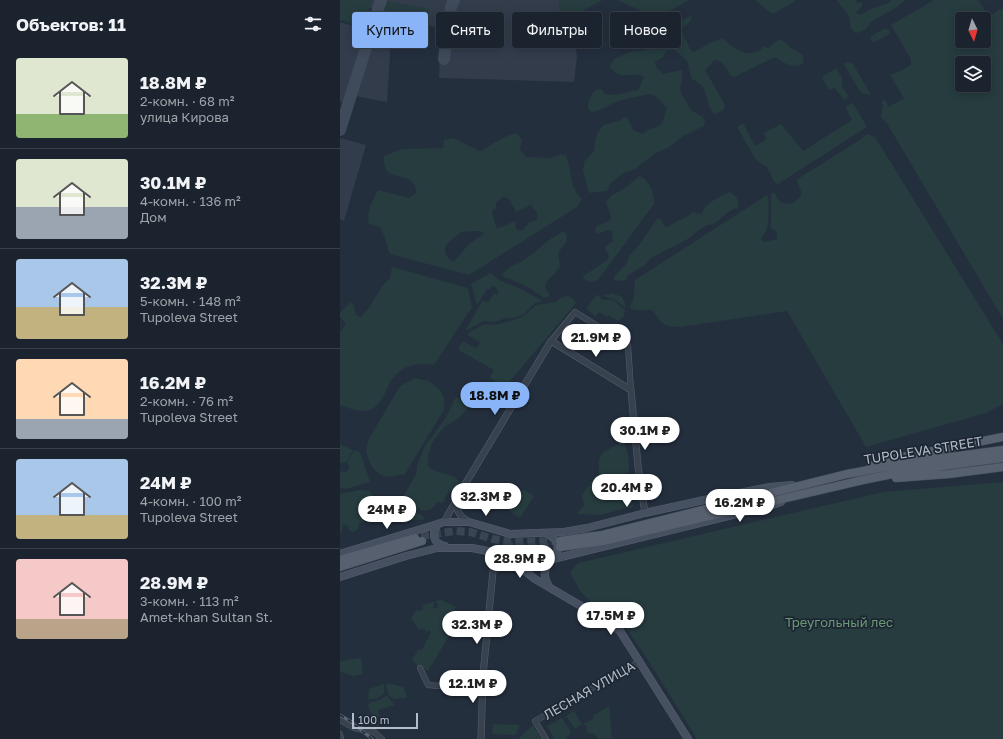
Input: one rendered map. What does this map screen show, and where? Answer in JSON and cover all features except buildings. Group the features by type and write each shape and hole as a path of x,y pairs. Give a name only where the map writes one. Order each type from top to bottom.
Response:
{"main road":[{"name":"TUPOLEVA STREET","path":"450,547 472,548 527,560 553,559 770,506 813,487 888,460 1003,437"},
{"name":"TUPOLEVA STREET","path":"847,474 912,462 1003,450"},
{"name":"TUPOLEVA STREET","path":"864,480 912,470 1003,458"},
{"name":"TUPOLEVA STREET","path":"560,544 602,535 706,508 813,487 864,480 949,474 1003,467"},
{"name":"TUPOLEVA STREET","path":"340,554 441,523 469,522 505,533 517,535 564,532 587,528 644,513 770,487 813,487"},
{"path":"441,523 434,528 435,539 438,544 450,547"},
{"path":"546,533 552,536 557,544 557,554 546,566 544,573 544,578 549,587"},
{"path":"340,560 422,538 340,567"},
{"path":"340,577 422,552 437,548 450,547"},
{"path":"502,554 535,579 605,620 620,631 688,739"}],"street":[{"path":"441,523 551,341 575,312 628,346 638,466 644,513"},
{"path":"551,341 631,390"},
{"path":"456,500 457,510 462,518 469,522"},
{"path":"485,551 494,565"},
{"path":"481,739 484,675 494,565 502,554"},
{"name":"ЛЕСНАЯ УЛИЦА","path":"546,739 535,721 640,661"},
{"path":"420,668 428,685 434,686 439,686 477,675 484,675"},
{"path":"340,720 354,728 374,732 382,739"},
{"path":"340,734 341,739"}],"shaded area":[{"path":"343,0 585,0 566,12 512,12 512,48 576,48 577,56 574,82 439,78 440,48 504,48 504,12 436,12 436,28 428,25 428,12 384,12"},
{"path":"340,22 352,26 352,48 390,48 387,102 355,96 352,105 340,101"},
{"path":"340,138 366,145 344,221 340,219"}],"green space":[{"path":"340,0 372,0 368,12 352,12 352,24 340,20"},
{"path":"382,0 429,9 429,23 428,25 428,12 378,12"},
{"path":"559,0 603,0 580,12 559,12"},
{"path":"617,0 689,0 668,12 644,12"},
{"path":"755,0 795,0 793,3 772,14"},
{"path":"837,0 855,0 857,3 862,2 862,6 856,13 860,15 892,0 906,0 894,9 872,21 866,29 858,33 852,30 848,14"},
{"path":"934,0 978,0 986,12 955,12 955,48 991,48 991,15 1003,8 1003,319 888,125 881,117 883,105 882,101 885,100 889,107 904,98 890,75 906,68 911,64 911,59 891,25"},
{"path":"691,16 691,21 682,31 690,49 694,52 723,38 738,50 747,53 757,52 764,46 768,48 778,40 782,40 802,54 804,63 792,66 775,57 734,77 730,75 722,63 715,60 705,70 725,107 722,111 714,114 709,106 702,86 693,80 687,61 674,50 669,50 663,57 655,62 656,67 663,74 682,70 681,93 691,110 703,117 705,121 704,126 683,136 668,148 657,152 635,169 622,174 611,183 607,191 589,193 583,171 584,162 594,151 596,137 600,129 604,125 627,117 633,130 642,134 662,123 667,109 658,98 650,94 621,100 591,112 588,108 589,100 592,94 598,89 602,90 605,94 615,95 638,90 644,77 635,74 618,74 609,66 614,59 629,52 646,50 649,48 681,48 681,21"},
{"path":"885,28 890,31 889,34 875,42 871,41 871,36"},
{"path":"847,62 853,64 871,95 862,93 859,90 844,64"},
{"path":"836,68 842,78 842,86 849,97 844,100 835,88 829,90 822,77"},
{"path":"853,103 867,127 778,184 774,182 767,167 756,160 737,127 743,123 755,146 766,140 764,133 781,124 803,151 852,120 845,107"},
{"path":"517,133 522,140 520,150 527,157 552,158 561,154 566,156 570,168 572,184 577,194 582,199 577,207 469,275 390,254 381,229 377,226 369,224 368,215 372,203 378,190 409,198 417,192 414,184 409,179 394,175 387,170 384,156 402,149 443,148 444,140 453,138 480,151 512,134","holes":["504,197 509,199 516,212 531,205 537,213 537,220 530,222 522,231 516,229 515,221 497,228 492,211 496,208 496,202","462,232 483,232 484,234 468,246 454,262 447,256 445,250 450,241"]},
{"path":"867,134 875,137 1003,344 1003,404 986,413 866,447 787,311 679,327 662,323 652,310 638,310 630,308 634,296 635,280 767,195 769,207 768,224 761,240 765,242 777,239 777,232 771,228 771,194 774,192 778,199 786,204 796,201 802,193 796,180"},
{"path":"639,176 646,180 651,187 654,204 598,280 593,282 588,281 582,277 607,260 609,255 605,247 613,241 612,231 607,230 598,234 595,231 597,226 609,221 611,217 606,202 612,195 625,188"},
{"path":"730,192 737,198 739,207 730,211 715,223 705,226 686,240 651,258 645,265 628,275 626,280 617,281 613,279 626,264 630,255 640,244 656,220 660,218 664,226 669,227 674,222 687,217 692,212 702,214 706,206"},
{"path":"564,231 567,241 558,253 560,267 546,283 545,288 549,293 549,296 545,298 526,286 502,276 508,268 524,260 548,241"},
{"path":"392,267 468,288 472,307 434,365 416,365 403,369 393,379 379,403 375,407 366,411 350,409 340,405 340,332 346,324 340,317 340,313 351,302 356,315 361,317 368,309 383,285 390,278"},
{"path":"490,273 499,280 521,289 543,301 535,303 523,315 494,322 484,321 465,331 482,301 488,302 494,293 498,295 497,288 492,285 490,289 487,289 477,305 471,284"},
{"path":"612,293 622,297 625,303 625,308 616,300 604,296"},
{"path":"596,295 600,296 601,300 613,300 625,310 624,316 618,321 599,312 596,316 586,309"},
{"path":"568,296 576,303 505,387 490,378 494,370 458,349 463,341 476,348 480,342 467,335 471,331 485,324 495,325 514,320 524,316 536,305 555,302"},
{"path":"415,378 429,381 439,389 444,397 444,410 405,474 388,477 379,474 372,467 366,453 367,445 400,386"},
{"path":"456,397 467,403 469,407 459,418 443,428 432,443 428,457 428,466 456,478 459,481 458,485 447,494 443,503 437,502 432,508 427,510 419,509 411,505 404,495 416,474 417,465 425,446 445,419"},
{"path":"622,441 624,442 628,455 629,469 626,477 615,480 614,482 617,492 628,492 633,505 632,508 626,508 602,515 577,514 584,505 582,495 594,477 599,476 600,456"},
{"path":"340,444 353,450 346,462 340,463"},
{"path":"354,450 360,452 370,482 346,489 340,487 340,473 341,471 345,472 349,469 347,462"},
{"name":"Треугольный лес","path":"1003,482 1003,739 697,739 629,632 617,620 591,602 580,591 570,572 578,563 883,492"},
{"path":"523,489 534,496 520,518 509,511"},
{"path":"360,490 369,491 371,493 377,501 378,509 373,516 359,524 358,529 354,532 349,531 348,526 344,524 340,535 340,494"},
{"path":"406,506 424,517 423,520 408,519 405,515"},
{"path":"441,600 456,607 444,626 452,631 428,671 418,666 412,660 418,650 422,650 431,632 428,630 425,635 426,631 421,628 420,631 411,618 416,610 421,611 423,609 422,605 434,602 433,608 438,608 438,603 436,603 436,601"},
{"path":"361,658 363,674 352,676 340,671 340,661"},
{"path":"387,683 404,687 407,698 393,699 389,696 386,687"},
{"path":"384,684 385,693 376,699 368,699 369,689"},
{"path":"387,696 395,705 378,710 380,717 374,719 368,706 370,702 377,701"},
{"path":"609,706 612,738 599,739 594,734 588,733 586,730 588,728 583,724 593,719 594,715"},
{"path":"574,711 582,724 575,729 566,716"},
{"path":"562,718 571,732 566,739 554,739 547,726"},
{"path":"493,724 520,725 515,735 492,734"},
{"path":"533,725 542,739 519,739 519,738"}],"taxiway":[{"path":"340,130 381,0"},
{"path":"444,59 451,7 454,0"}],"tunnel":[{"path":"421,536 455,531 470,532 493,539 511,542 560,541"},
{"path":"505,546 531,548 560,547"}],"railway":[{"path":"340,715 372,739"}]}
